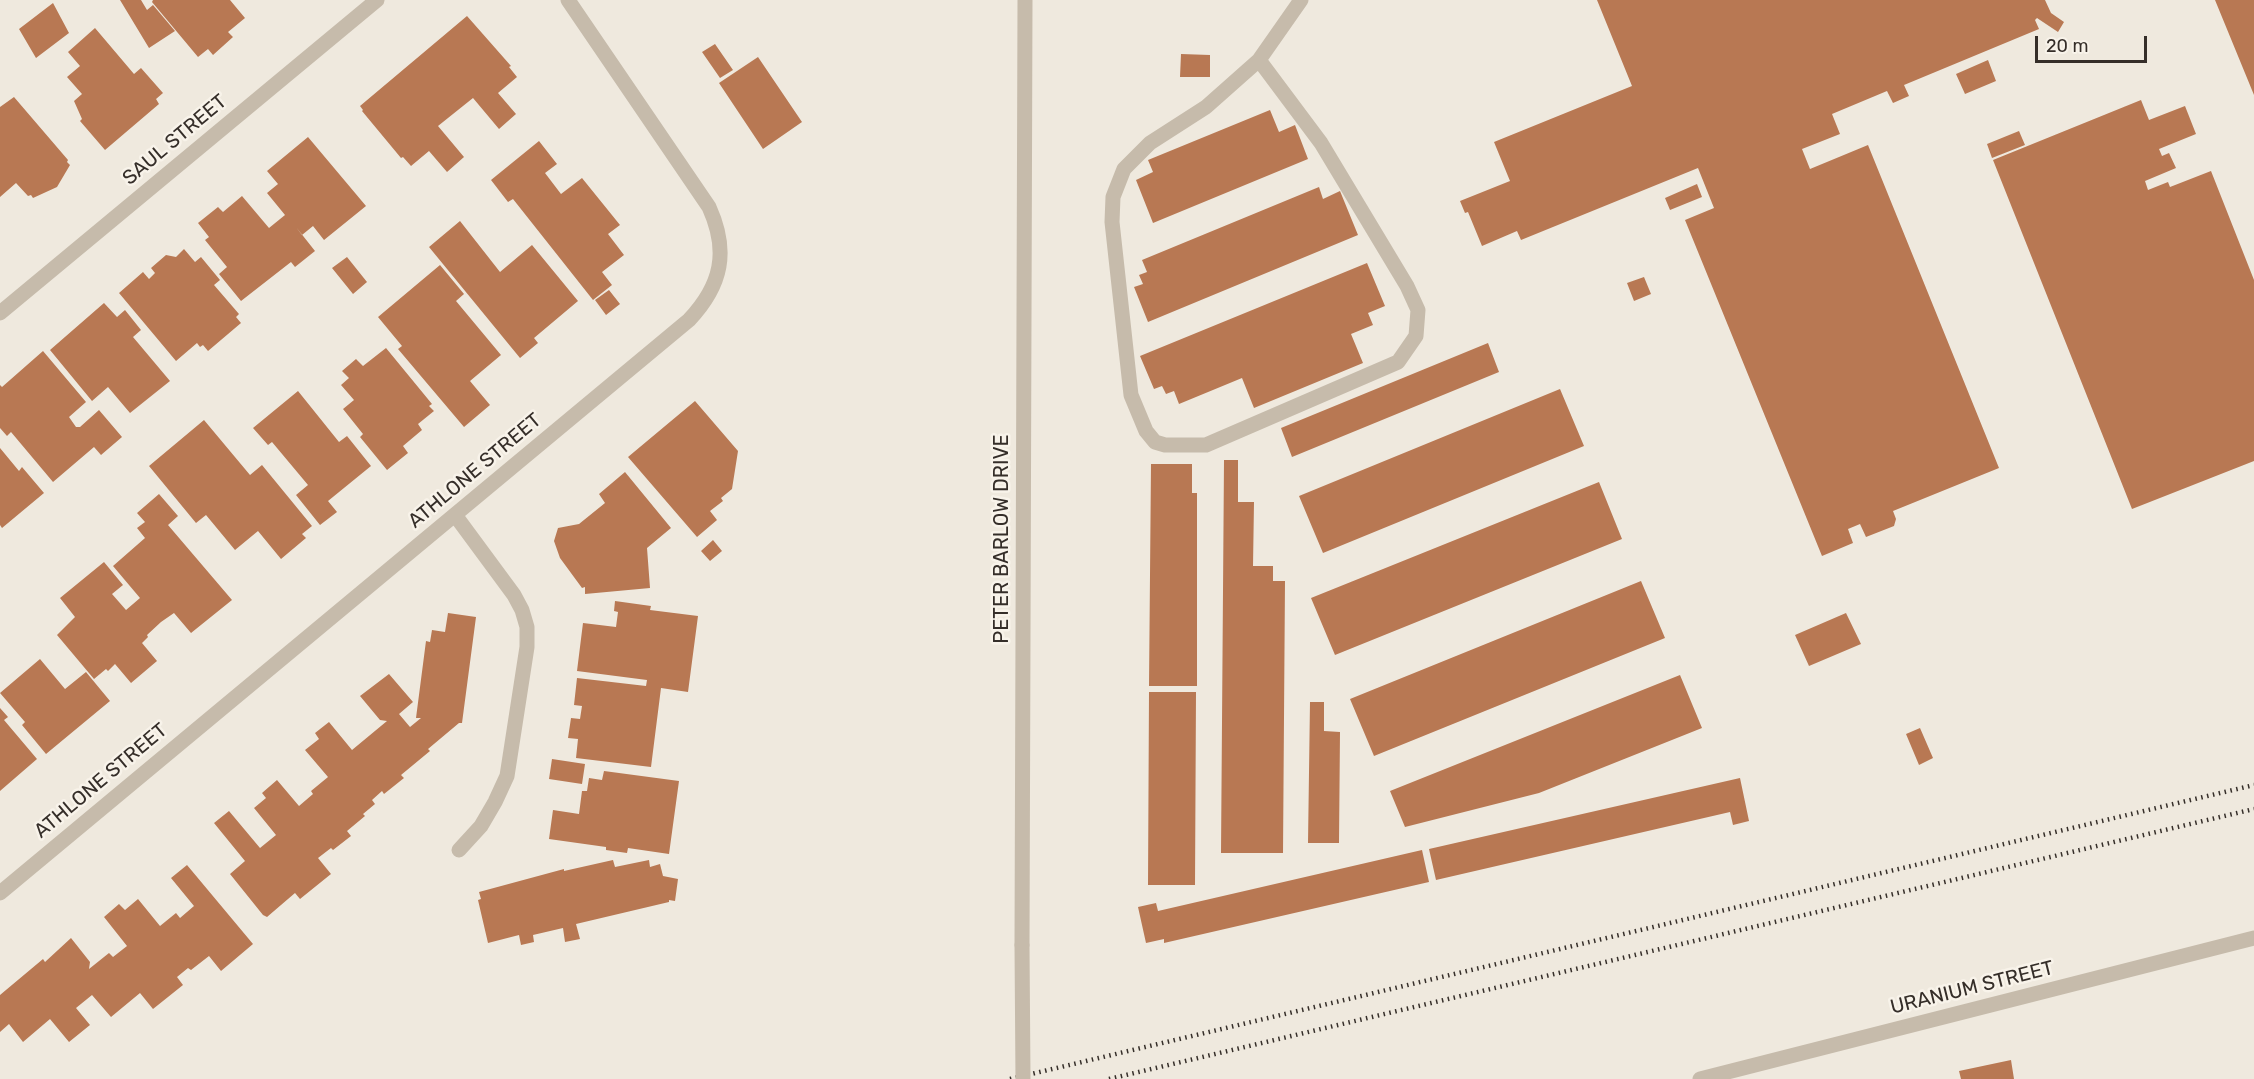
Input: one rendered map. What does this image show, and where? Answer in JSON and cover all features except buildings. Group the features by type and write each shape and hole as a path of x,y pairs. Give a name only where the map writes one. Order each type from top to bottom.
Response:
{"street":[{"name":"SAUL STREET","path":"0,313 377,0"},
{"name":"ATHLONE STREET","path":"0,893 689,320 701,307 717,275 720,240 716,222 709,207 568,0"},
{"name":"PETER BARLOW DRIVE","path":"1023,1079 1025,0"},
{"path":"1259,60 1321,143 1407,286 1418,310 1416,336 1398,362 1357,382 1206,445 1165,445 1155,442 1146,431 1131,395 1112,222 1113,197 1124,169 1150,143 1206,107 1259,60 1301,0"},
{"path":"455,515 514,595 527,627 527,647 507,776 481,826 459,850"},
{"name":"URANIUM STREET","path":"1700,1079 2254,938"}],"railway":[{"path":"1010,1079 2254,785"},
{"path":"1109,1079 2254,809"}]}
